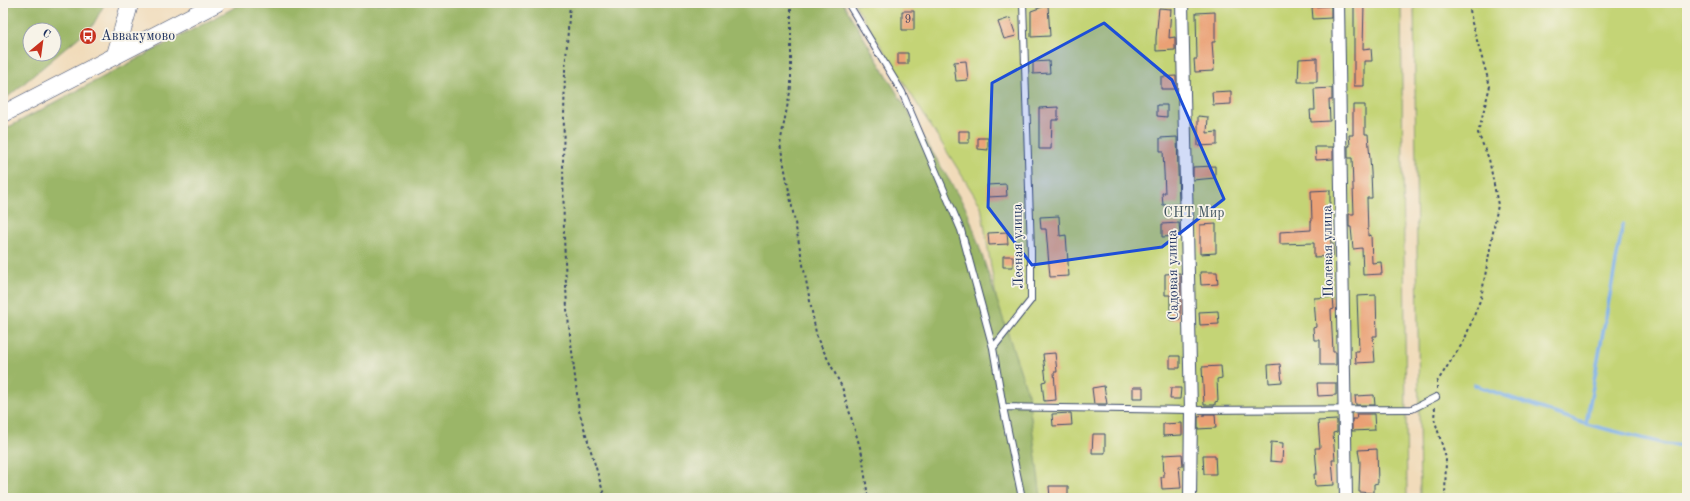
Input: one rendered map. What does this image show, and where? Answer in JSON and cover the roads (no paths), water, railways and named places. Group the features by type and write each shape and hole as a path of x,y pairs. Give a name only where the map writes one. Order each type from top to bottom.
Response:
{"main road":[{"path":"115,56 130,3"},
{"path":"3,114 217,3"}],"street":[{"name":"Садовая улица","path":"1182,3 1191,410 1190,498"},
{"name":"Полевая улица","path":"1338,3 1346,409 1346,498"}],"lane":[{"path":"848,3 902,92 961,230 993,348 1003,407 1022,498"},
{"name":"Лесная улица","path":"993,348 1031,300 1031,251 1022,3"},
{"path":"1003,407 1191,410 1412,410 1436,398"}],"waterway":[{"path":"1586,424 1623,224"},
{"path":"1474,385 1586,424 1665,444 1687,446"}],"place":[{"name":"Аввакумово","path":"88,36"}],"park label":[{"name":"СНТ Мир","path":"1194,213"}]}
